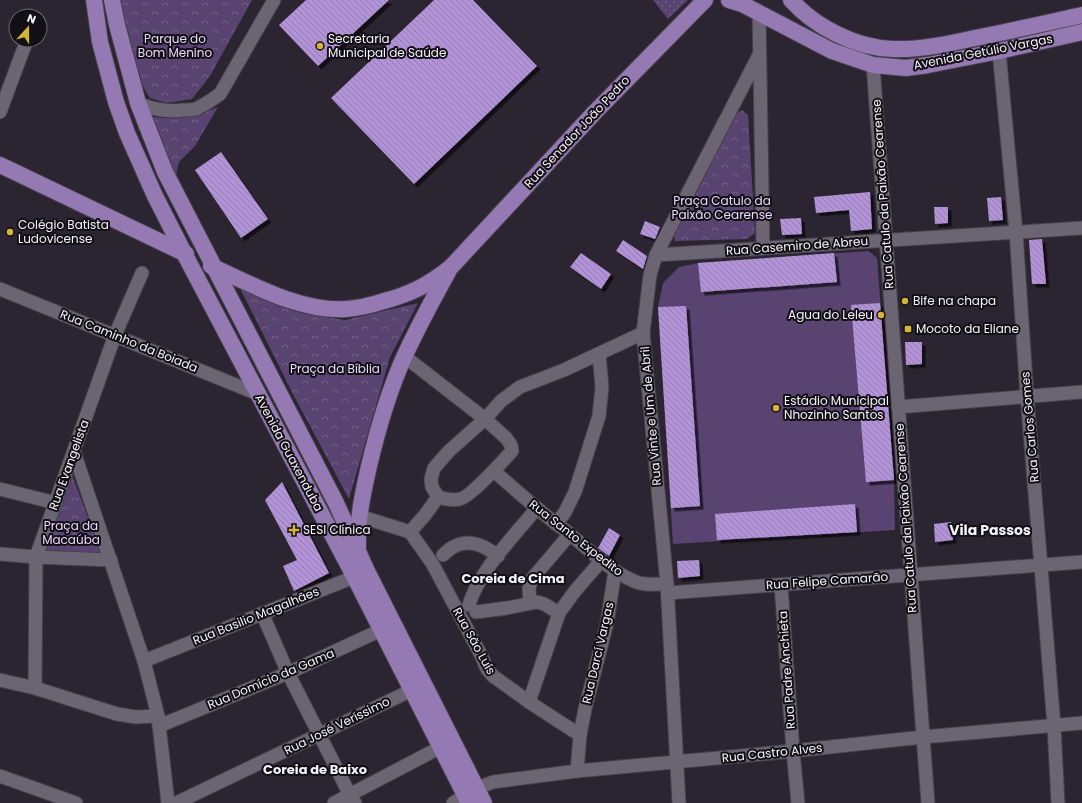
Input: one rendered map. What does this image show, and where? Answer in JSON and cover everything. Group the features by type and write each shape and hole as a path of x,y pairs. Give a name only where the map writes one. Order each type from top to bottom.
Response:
{"main road":[{"name":"Avenida Guaxenduba","path":"94,0 100,42 116,102 127,133 155,196 258,394 361,574 466,798"},
{"name":"Avenida Guaxenduba","path":"112,0 117,25 138,103 165,172 336,503 358,552 361,574 382,630 466,798 484,803"},
{"name":"Avenida Getúlio Vargas","path":"729,0 759,12 832,51 873,65 906,68 1000,51 1082,32"},
{"name":"Avenida Getúlio Vargas","path":"790,0 808,16 840,35 858,42 893,49 942,45 1076,16"},
{"name":"Rua Senador João Pedro","path":"0,165 213,267 293,301 329,308 373,305 413,292 438,278 451,267 596,112 706,1"},
{"path":"1000,51 999,45 1007,38 1052,28 1076,16"},
{"path":"184,253 191,245 194,235 194,228"},
{"name":"Rua Senador João Pedro","path":"358,552 358,516 375,442 390,394 404,356 451,267"},
{"path":"258,394 267,395 278,402 321,487 336,503"}],"street":[{"path":"138,103 150,108 173,111 194,109 210,102 220,94 274,0"},
{"path":"759,12 763,248"},
{"path":"0,112 24,48"},
{"name":"Rua Carlos Gomes","path":"1000,51 1016,232 1027,396 1042,565 1058,803"},
{"name":"Rua Vinte e Um de Abril","path":"679,803 668,589 643,333 650,275 656,255 760,56"},
{"name":"Rua Catulo da Paixão Cearense","path":"873,65 928,803"},
{"name":"Rua Casemiro de Abreu","path":"656,255 1082,228"},
{"name":"Rua Evangelista","path":"35,688 36,557 115,335 142,273"},
{"name":"Rua Caminho da Boiada","path":"2,293 115,335 258,394"},
{"path":"404,356 485,419 506,438 511,445 512,451 494,471 461,499 451,500 438,497 432,487 431,479 434,468 449,451 485,419 501,401 520,387 564,370 643,333"},
{"path":"556,524 565,512 575,492 599,416 602,388 599,354"},
{"path":"898,407 1082,392"},
{"path":"74,452 144,661 158,721 168,803"},
{"name":"Rua Santo Expedito","path":"494,471 556,524 615,571 635,582 668,589"},
{"path":"0,489 56,502"},
{"path":"358,516 410,532 438,497"},
{"path":"537,508 498,556 476,588 472,595 472,609 508,608 537,602 544,604 559,613"},
{"name":"Rua São Luís","path":"410,532 432,563 481,654 487,669 502,684 580,734"},
{"path":"530,603 529,589 531,580 570,534"},
{"path":"443,555 454,547 462,544 479,544 498,556"},
{"path":"0,554 111,560"},
{"path":"529,702 559,613 575,591 601,561"},
{"name":"Rua Felipe Camarão","path":"668,589 781,585 1082,562"},
{"name":"Rua Darcí Vargas","path":"580,734 586,702 607,623 615,571"},
{"name":"Rua Basilio Magalhães","path":"144,661 361,574"},
{"name":"Rua Padre Anchieta","path":"781,585 798,803"},
{"path":"262,613 288,674 353,799"},
{"name":"Rua Domício da Gama","path":"0,680 35,688 117,714 158,721 288,674 382,630"},
{"name":"Rua José Veríssimo","path":"176,803 196,798 320,734 412,690"},
{"name":"Rua Castro Alves","path":"466,798 493,782 577,771 1082,723"},
{"path":"577,771 580,734"},
{"path":"334,803 353,799 441,748"},
{"path":"0,776 76,803"}],"green space":[{"name":"Parque do Bom Menino","path":"119,0 252,0 210,76 192,99 167,103 150,98 139,80"},
{"path":"653,0 688,0 668,19"},
{"path":"218,107 195,146 179,162 175,180 146,115 165,118 183,117 191,116"},
{"name":"Praça Catulo da Paixão Cearense","path":"742,110 748,115 755,233 747,239 675,241 673,233 736,114"},
{"name":"Estádio Municipal Nhozinho Santos","path":"869,251 877,258 894,480 895,530 673,544 658,307 663,283 679,267 698,263"},
{"name":"Praça da Bíblia","path":"240,288 301,313 345,320 418,303 390,357 349,499 294,396"},
{"name":"Praça da Macaúba","path":"72,475 102,555 42,553"}],"building":[{"name":"Secretaria Municipal de Saúde","path":"306,0 389,0 318,66 279,25"},
{"path":"434,0 473,0 537,66 414,184 331,98"},
{"path":"221,152 268,219 241,238 195,170"},
{"path":"870,192 872,229 851,231 849,210 816,213 814,197"},
{"path":"1001,197 1003,220 989,221 987,198"},
{"path":"934,207 948,207 948,223 935,224"},
{"path":"801,218 802,234 782,235 780,219"},
{"path":"645,221 660,227 655,239 640,234"},
{"path":"1042,239 1046,284 1032,284 1029,240"},
{"path":"623,240 647,256 643,269 616,251"},
{"path":"581,253 611,274 601,289 570,267"},
{"path":"834,253 837,282 701,292 698,263"},
{"path":"880,303 894,480 866,482 851,305"},
{"path":"686,306 700,506 671,508 658,307"},
{"path":"905,342 922,342 922,364 906,365"},
{"name":"SESI Clínica","path":"282,482 329,573 294,591 283,566 297,560 265,500"},
{"path":"855,504 857,532 717,540 715,514"},
{"path":"951,522 953,540 935,542 934,524"},
{"path":"609,528 620,535 609,556 598,548"},
{"path":"699,560 700,576 678,578 677,561"}],"place":[{"name":"Secretaria Municipal de Saúde","path":"320,46"},
{"name":"Colégio Batista Ludovicense","path":"10,232"},
{"name":"Bife na chapa","path":"905,301"},
{"name":"Agua do Leleu","path":"881,315"},
{"name":"Mocoto da Eliane","path":"908,329"},
{"name":"Estádio Municipal Nhozinho Santos","path":"776,408"},
{"name":"SESI Clínica","path":"294,530"}],"district":[{"name":"Vila Passos","path":"990,530"},
{"name":"Coreia de Cima","path":"513,578"},
{"name":"Coreia de Baixo","path":"315,769"}]}
